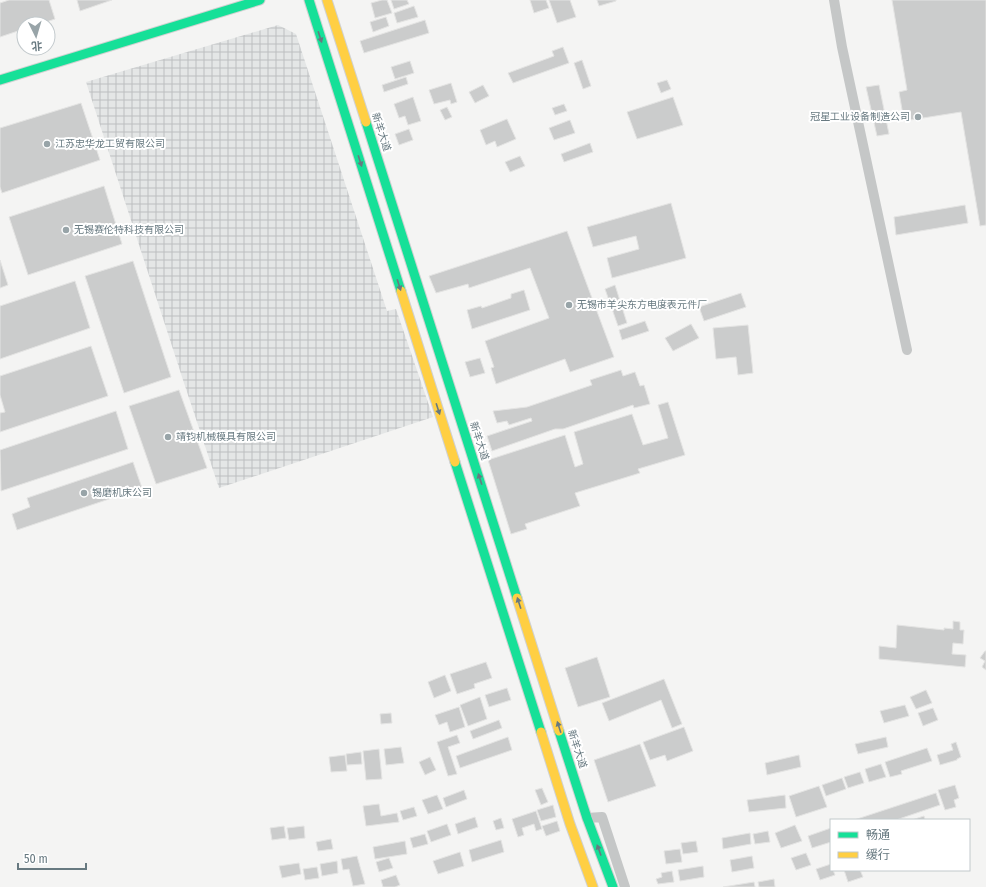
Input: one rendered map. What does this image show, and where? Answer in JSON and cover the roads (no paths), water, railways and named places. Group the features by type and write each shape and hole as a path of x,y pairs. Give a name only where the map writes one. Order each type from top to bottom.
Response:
{"main road":[{"path":"0,80 260,0"},
{"path":"309,0 570,824 593,887"},
{"name":"新羊大道","path":"327,0 587,818 613,887"}],"street":[{"path":"834,0 842,47 907,350"},
{"path":"587,818 602,817 624,887"}],"place":[{"name":"冠星工业设备制造公司","path":"918,117"},
{"name":"江苏忠华龙工贸有限公司","path":"47,144"},
{"name":"无锡赛伦特科技有限公司","path":"66,230"},
{"name":"无锡市羊尖东方电度表元件厂","path":"569,305"},
{"name":"靖钧机械模具有限公司","path":"168,437"},
{"name":"锡磨机床公司","path":"84,493"}]}
